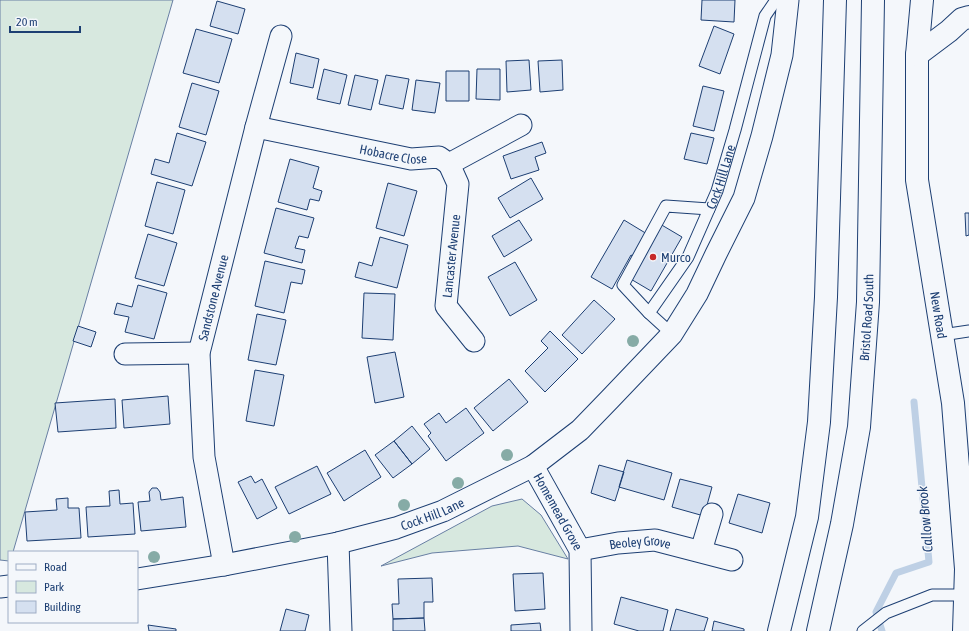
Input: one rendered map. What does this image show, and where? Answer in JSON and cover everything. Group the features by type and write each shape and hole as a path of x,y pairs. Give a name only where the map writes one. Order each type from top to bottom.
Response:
{"main road":[{"path":"779,631 807,517 819,422 826,297 835,0"},
{"name":"Bristol Road South","path":"818,631 842,524 859,428 868,302 873,0"},
{"name":"New Road","path":"922,0 917,55 917,180 953,403 966,569 964,631"},
{"path":"917,55 949,31 962,19 969,17"}],"street":[{"name":"Cock Hill Lane","path":"138,579 224,565 338,543 396,528 444,511 532,466 580,430 672,334 697,294 744,198 762,136 782,56 788,0"},
{"name":"Sandstone Avenue","path":"224,565 204,457 199,353 256,127 281,36"},
{"path":"449,164 521,125"},
{"name":"Hobacre Close","path":"256,127 411,159 439,157 449,164"},
{"name":"Lancaster Avenue","path":"449,164 458,184 446,306 474,341"},
{"path":"125,354 199,353"},
{"name":"Homemead Grove","path":"532,466 580,550 581,631"},
{"path":"701,551 712,514"},
{"name":"Beoley Grove","path":"580,550 618,543 655,540 732,560"},
{"path":"338,543 341,631"}],"lane":[{"name":"Cock Hill Lane","path":"649,313 688,256 717,191 735,130 765,16 776,0"},
{"path":"672,334 649,313 623,285 666,206 709,209"},
{"path":"942,335 969,331"},
{"path":"863,631 886,613 932,595 965,595"}],"green space":[{"path":"0,0 173,0 13,551 8,551 8,561 0,560"},
{"path":"522,499 541,515 568,559 518,546 432,553 381,566 492,506"}],"building":[{"path":"702,0 735,0 734,22 701,20"},
{"path":"217,1 245,9 238,34 210,26"},
{"path":"714,26 734,34 720,74 699,66"},
{"path":"196,29 232,39 219,83 183,73"},
{"path":"296,53 319,59 313,88 290,83"},
{"path":"529,60 531,90 507,92 506,61"},
{"path":"562,60 563,90 540,92 538,61"},
{"path":"324,69 347,75 340,104 317,99"},
{"path":"477,69 500,69 500,100 476,99"},
{"path":"446,71 469,71 469,101 446,101"},
{"path":"355,75 378,80 371,110 348,105"},
{"path":"386,75 409,79 403,109 379,104"},
{"path":"416,80 440,83 435,113 412,110"},
{"path":"192,83 219,91 206,135 179,127"},
{"path":"703,86 724,91 714,131 693,126"},
{"path":"177,133 206,142 192,186 151,174 155,159 169,163"},
{"path":"691,133 714,138 707,164 684,159"},
{"path":"542,142 546,153 535,157 539,170 511,179 503,156"},
{"path":"290,159 319,167 313,188 322,191 319,201 310,199 307,210 278,202"},
{"path":"531,178 543,199 510,218 498,198"},
{"path":"157,182 185,190 173,234 145,226"},
{"path":"388,183 417,191 404,236 376,228"},
{"path":"276,208 314,218 308,238 299,236 295,248 305,250 302,263 264,253"},
{"path":"965,213 969,213 969,235 966,236"},
{"path":"519,220 532,240 504,257 492,236"},
{"name":"Murco","path":"624,220 652,237 660,224 682,237 651,291 629,278 640,260 631,255 612,289 591,277"},
{"path":"148,234 177,243 164,286 135,278"},
{"path":"380,237 408,245 397,288 355,277 359,262 372,266"},
{"path":"265,261 305,270 302,284 291,282 284,313 255,306"},
{"path":"515,262 537,300 510,316 488,277"},
{"path":"138,285 167,293 154,339 125,332 129,317 114,314 117,303 132,307"},
{"path":"364,293 395,294 393,340 362,338"},
{"path":"594,300 615,319 582,354 562,335"},
{"path":"257,314 286,320 276,365 248,360"},
{"path":"78,326 96,332 91,347 73,341"},
{"path":"550,331 578,359 545,392 525,371 548,348 541,341"},
{"path":"395,352 404,397 375,403 367,357"},
{"path":"255,370 284,375 274,426 246,421"},
{"path":"509,379 528,402 493,431 474,408"},
{"path":"168,396 170,424 124,428 122,400"},
{"path":"115,399 116,428 58,432 55,403"},
{"path":"466,408 484,433 446,461 428,436 431,433 424,424 439,413 446,423"},
{"path":"412,426 430,449 412,464 394,441"},
{"path":"394,441 412,464 393,478 375,455"},
{"path":"365,450 381,477 344,501 327,473"},
{"path":"627,460 672,473 664,500 619,487"},
{"path":"599,465 624,472 615,501 591,493"},
{"path":"317,466 331,494 289,514 275,487"},
{"path":"251,476 255,483 262,479 277,508 257,519 238,482"},
{"path":"680,479 712,487 704,516 672,507"},
{"path":"152,488 157,488 160,492 161,500 183,497 186,527 141,531 138,502 150,501 149,492"},
{"path":"119,490 120,504 133,503 135,534 88,537 86,507 110,506 109,491"},
{"path":"738,494 770,503 762,533 729,523"},
{"path":"68,498 68,508 79,508 81,538 27,541 25,512 57,510 56,499"},
{"path":"543,573 545,609 515,611 513,574"},
{"path":"432,578 433,602 424,602 424,618 393,619 392,604 399,604 398,579"},
{"path":"621,597 668,610 663,631 639,631 614,624"},
{"path":"286,609 309,615 305,631 280,631"},
{"path":"676,609 708,618 704,631 670,631"},
{"path":"424,618 425,631 393,631 393,619"},
{"path":"714,621 744,629 744,631 712,631"},
{"path":"540,623 541,631 511,631 511,625"},
{"path":"148,625 176,629 176,631 149,631"}],"waterway":[{"name":"Callow Brook","path":"882,631 876,612 896,573 929,562 914,402"}],"place":[{"name":"Murco","path":"653,257"}]}
